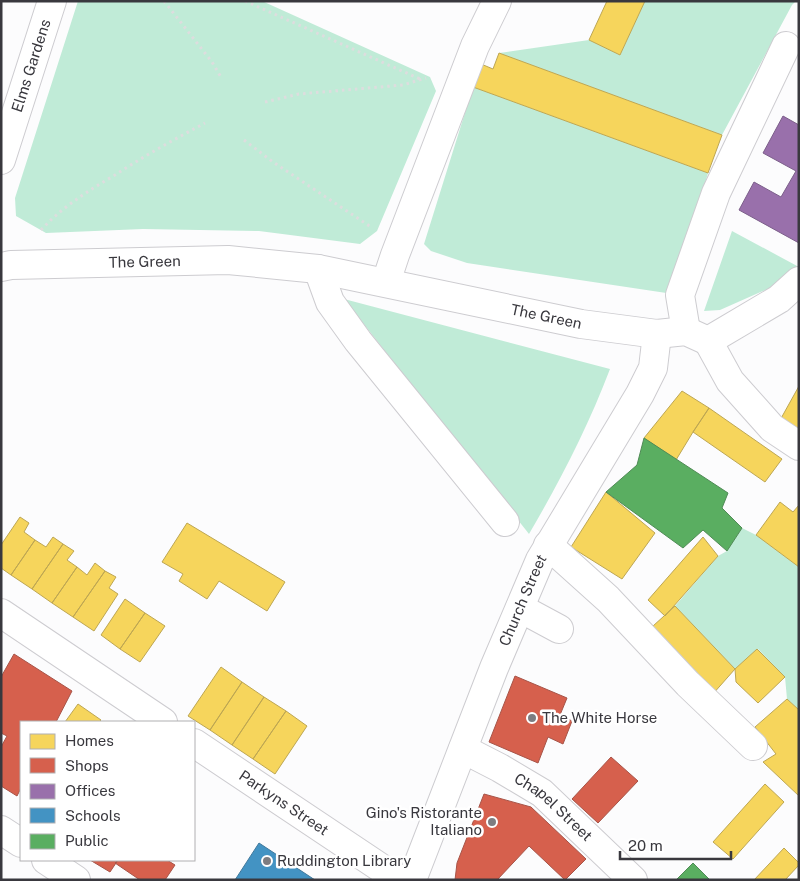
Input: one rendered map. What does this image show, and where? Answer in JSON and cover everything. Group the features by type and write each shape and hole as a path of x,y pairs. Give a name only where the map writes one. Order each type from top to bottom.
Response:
{"street":[{"name":"Elms Gardens","path":"1,160 52,1"},
{"path":"386,282 469,63 497,1"},
{"path":"786,46 716,193 680,295 697,336 730,381 772,428 799,446"},
{"name":"The Green","path":"9,266 228,260 318,269 581,324 657,334 697,336"},
{"path":"318,269 330,302 335,310 505,522"},
{"path":"697,336 779,299 799,281"},
{"name":"Church Street","path":"412,880 494,668 540,560 640,394 653,368 657,334"},
{"path":"548,545 608,599 688,684 753,746"},
{"path":"520,608 558,629"},
{"path":"1,614 162,721"},
{"name":"Parkyns Street","path":"195,743 399,880"},
{"name":"Chapel Street","path":"463,749 542,793 633,880"},
{"path":"1,830 20,842"},
{"path":"48,861 76,880"}],"path":[{"path":"164,1 212,62 222,79"},
{"path":"245,1 421,80"},
{"path":"264,102 299,94 403,85 469,63"},
{"path":"9,266 53,217 84,194 154,151 205,123"},
{"path":"244,140 273,162 377,232 395,255"}],"green space":[{"path":"78,1 262,1 430,77 436,91 377,231 360,244 259,231 143,229 46,233 16,216 15,198"},
{"path":"645,1 796,1 792,5 722,135 499,53 589,40 620,55"},
{"path":"473,87 708,173 673,294 467,263 431,251 424,244"},
{"path":"732,231 799,267 799,272 788,280 720,310 704,311"},
{"path":"344,299 610,369 573,453 529,534"},
{"path":"742,528 756,535 799,567 799,710 787,699 785,677 758,649 735,669 675,606 718,556 727,551"}],"building: Homes":[{"path":"607,1 645,1 620,55 589,40"},
{"path":"499,53 722,135 708,173 473,87 481,64 493,69"},
{"path":"799,386 799,433 779,422"},
{"path":"682,391 709,408 676,460 644,438"},
{"path":"709,408 782,459 765,482 693,432"},
{"path":"606,492 655,533 622,579 571,547"},
{"path":"780,502 793,512 799,505 799,567 756,535"},
{"path":"20,517 29,523 24,532 35,540 11,575 1,568 1,545"},
{"path":"187,523 285,582 267,611 219,581 207,599 179,581 183,574 162,562"},
{"path":"53,537 63,544 32,589 11,575 35,540 46,547"},
{"path":"703,537 718,556 665,616 648,600"},
{"path":"63,544 74,551 67,560 77,567 52,603 32,589"},
{"path":"95,563 105,571 73,617 52,603 77,567 87,575"},
{"path":"105,571 116,577 109,588 118,594 94,631 73,617"},
{"path":"125,599 145,613 120,649 101,635"},
{"path":"675,606 735,669 712,695 653,626"},
{"path":"145,613 165,626 140,662 120,649"},
{"path":"757,649 785,677 758,703 736,682 735,669"},
{"path":"221,667 242,682 210,730 188,716"},
{"path":"242,682 264,697 232,745 210,730"},
{"path":"264,697 286,711 253,759 232,745"},
{"path":"787,699 799,710 799,796 763,762 776,754 755,727"},
{"path":"78,704 101,720 100,721 66,721"},
{"path":"286,711 307,726 275,774 253,759"},
{"path":"765,784 784,802 733,859 713,842"},
{"path":"784,848 799,863 785,880 754,880"}],"building: Shops":[{"path":"14,654 72,691 57,721 20,721 20,790 17,796 1,786 1,747 7,736 1,733 1,677"},
{"name":"The White Horse","path":"515,676 567,698 560,715 572,721 563,744 548,737 538,763 489,742"},
{"path":"611,757 638,781 598,823 572,799"},
{"path":"484,794 531,807 586,859 565,880 529,846 497,880 455,880 457,863"},
{"path":"92,861 117,861 110,872"},
{"path":"117,861 169,861 175,865 165,880 140,880 115,863"}],"building: Offices":[{"path":"783,116 799,125 799,243 739,210 754,182 781,197 796,171 763,153"}],"building: Schools":[{"name":"Ruddington Library","path":"259,843 315,880 235,880"}],"building: Public":[{"path":"644,438 728,493 722,508 742,528 727,551 703,530 683,548 606,492 637,465"},
{"path":"693,863 710,880 676,880"}],"place":[{"name":"The White Horse","path":"532,718"},
{"name":"Gino's Ristorante Italiano","path":"492,822"},
{"name":"Ruddington Library","path":"267,861"}]}
